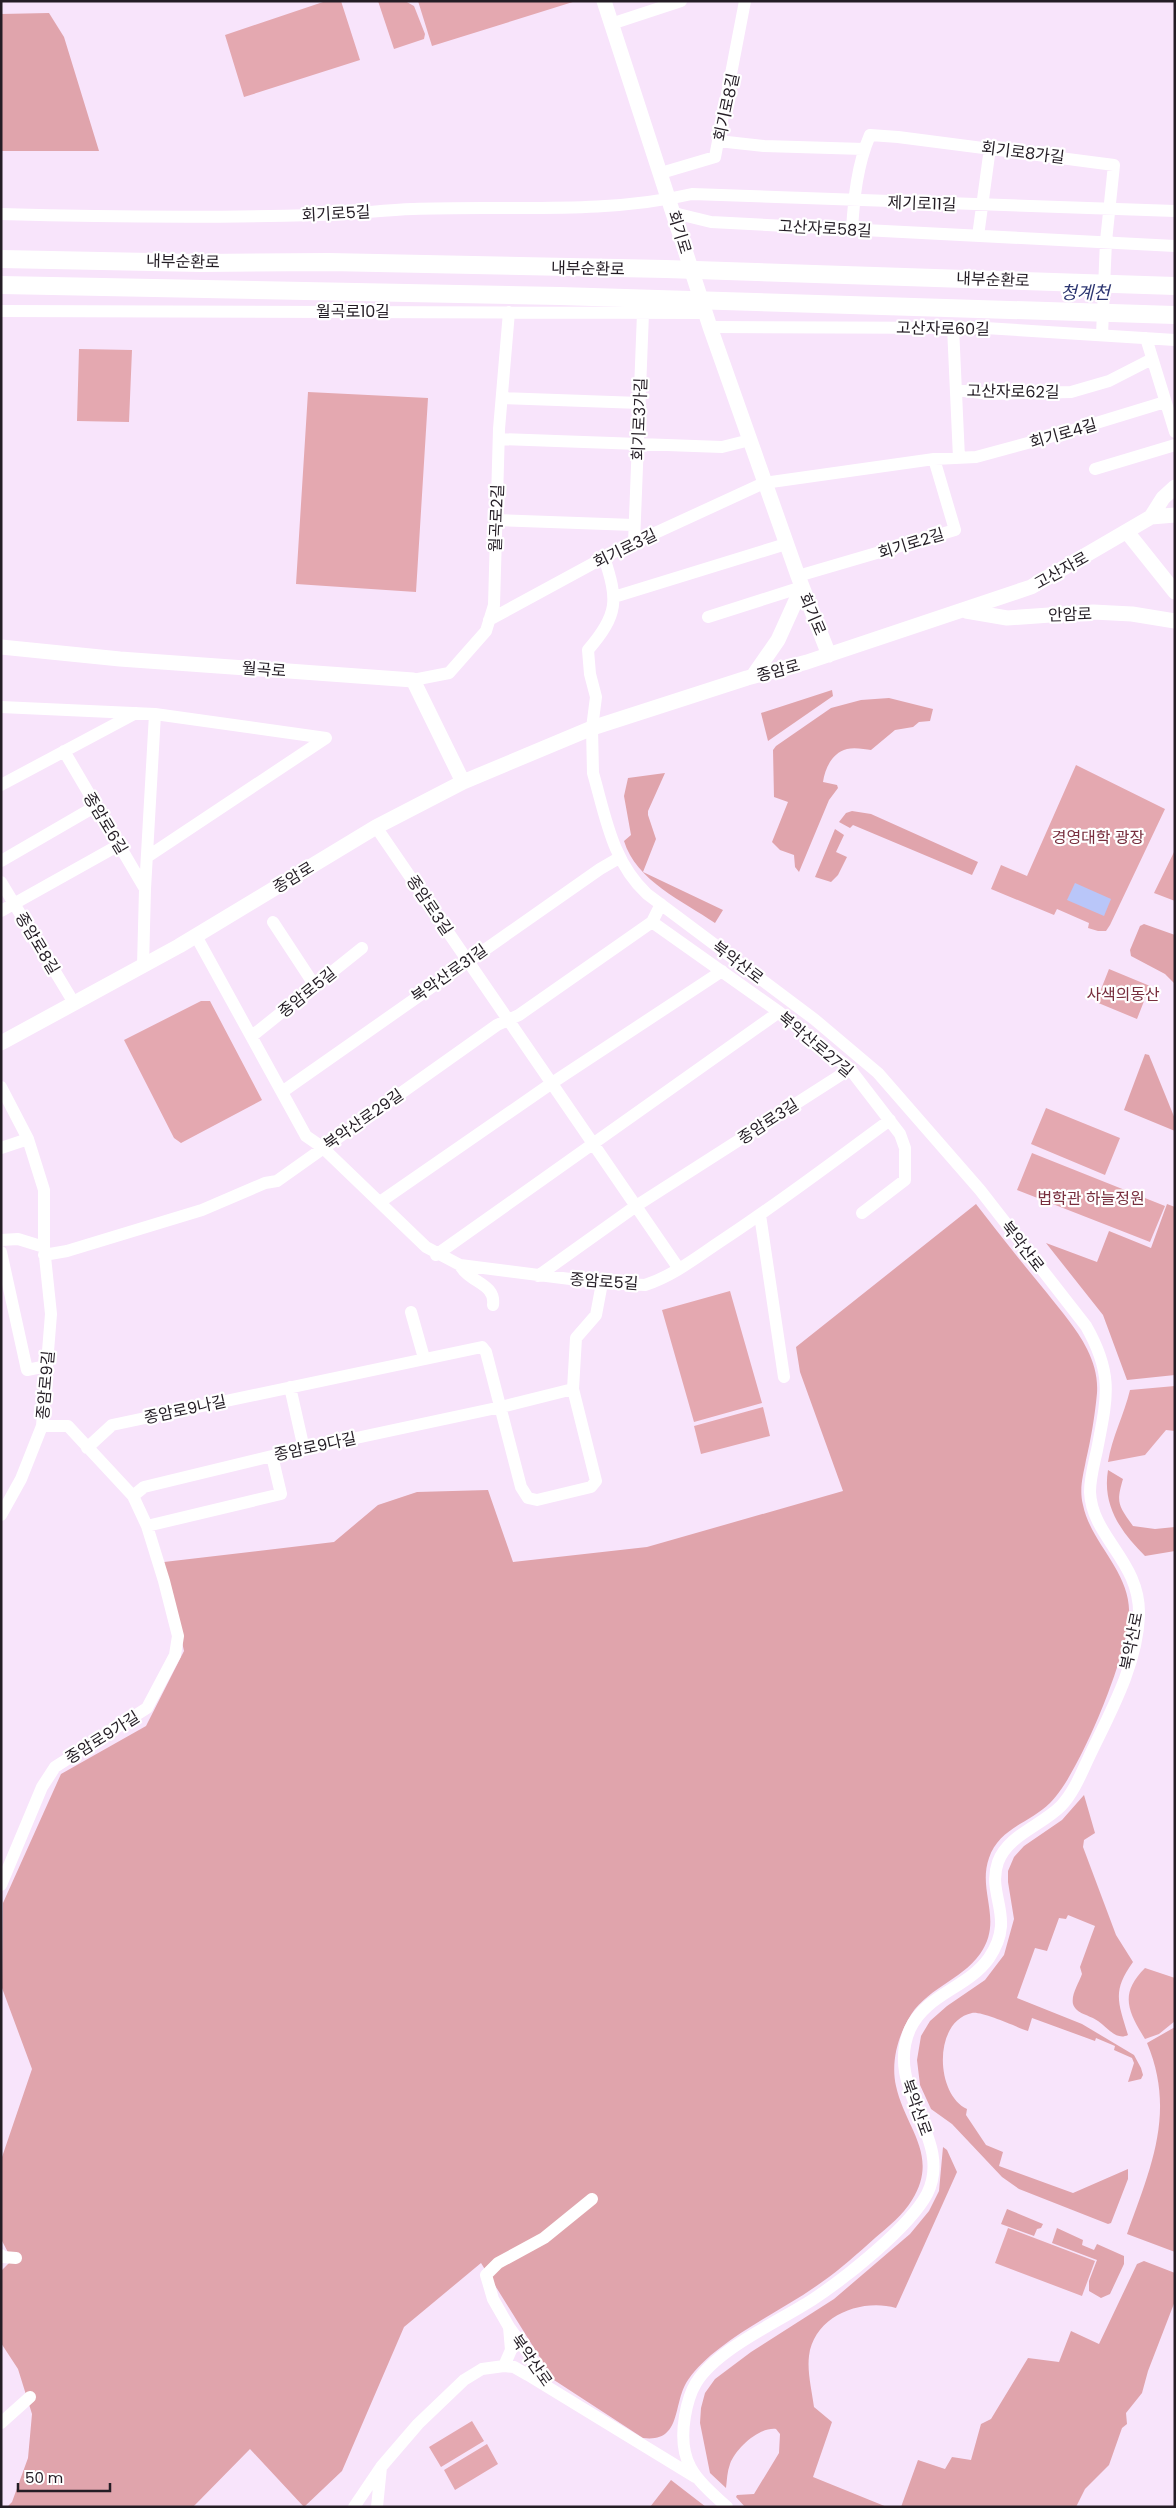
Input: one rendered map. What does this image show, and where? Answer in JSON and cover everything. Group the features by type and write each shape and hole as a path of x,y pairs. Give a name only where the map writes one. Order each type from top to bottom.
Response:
{"highway":[{"name":"내부순환로","path":"1,258 201,262 339,262 656,269 1175,286"},
{"name":"내부순환로","path":"1,285 619,298 1175,315"}],"main road":[{"name":"회기로","path":"604,1 708,320 764,483 800,582 829,654"},
{"name":"고산자로","path":"965,611 1031,587 1127,532 1151,517 1163,498 1175,487"},
{"name":"고산자로","path":"1151,517 1175,515"},
{"path":"1127,532 1175,592"},
{"path":"753,676 778,640 800,582"},
{"name":"안암로","path":"965,611 1007,618 1093,612 1132,614 1175,621"},
{"name":"종암로","path":"1,1043 196,936 376,827 463,782 592,728 965,611"},
{"name":"월곡로","path":"1,647 120,659 413,680"},
{"path":"413,680 463,782"}],"street":[{"path":"612,24 681,1"},
{"name":"회기로8길","path":"661,173 715,157 745,1"},
{"name":"회기로8가길","path":"864,148 870,135 898,136 1114,165 1106,246 1102,332"},
{"path":"718,141 764,146 864,148 854,200 852,230"},
{"path":"978,236 990,148"},
{"name":"제기로11길","path":"672,206 692,194 1175,211"},
{"name":"회기로5길","path":"1,214 111,217 317,215 412,209 672,206"},
{"name":"고산자로58길","path":"672,206 711,222 978,236 1106,246 1175,246"},
{"name":"월곡로10길","path":"1,311 643,313 708,320"},
{"name":"월곡로2길","path":"413,680 449,673 486,631 494,606 499,439 509,312"},
{"name":"회기로3가길","path":"634,543 643,313"},
{"name":"고산자로60길","path":"708,320 1102,332 1175,340"},
{"path":"953,327 959,458"},
{"path":"1146,338 1175,432"},
{"name":"고산자로62길","path":"956,390 988,394 1068,392 1109,381 1152,359"},
{"path":"502,398 640,403"},
{"name":"회기로4길","path":"764,483 934,459 976,457 1057,435 1165,402"},
{"path":"499,439 726,447 750,440"},
{"path":"1095,469 1175,444"},
{"name":"회기로2길","path":"800,582 954,530 934,459"},
{"name":"회기로3길","path":"489,620 604,557 764,483"},
{"path":"496,520 634,525"},
{"path":"614,597 786,544"},
{"path":"592,728 596,697 590,674 588,650 603,633 614,610 614,588 604,557"},
{"path":"708,617 800,582"},
{"path":"1,707 156,714 326,738 147,857"},
{"path":"1,785 136,713"},
{"path":"143,966 145,889 156,714"},
{"name":"북악산로","path":"592,728 593,774 619,858 635,883 660,904 814,1019 878,1073 980,1190 1086,1326 1099,1351 1107,1387 1091,1480 1091,1501 1104,1530 1131,1573 1138,1600 1139,1618 1131,1655 1115,1703 1071,1794 1049,1816 1014,1840 999,1861 996,1884 1002,1917 1000,1934 995,1948 987,1961 976,1972 928,2005 911,2028 905,2049 905,2072 908,2090 930,2144 933,2170 927,2193 902,2225 854,2269 827,2290 733,2349 702,2375 688,2401 684,2426 684,2447 687,2462 694,2477"},
{"name":"종암로6길","path":"64,751 145,889"},
{"path":"1,860 96,806"},
{"name":"종암로3길","path":"376,827 679,1269"},
{"path":"1,911 119,845"},
{"name":"북악산로31길","path":"282,1092 468,960 600,869 619,858"},
{"name":"종암로8길","path":"1,882 74,1003"},
{"path":"652,922 660,904"},
{"path":"274,922 315,986"},
{"name":"북악산로27길","path":"652,922 779,1012 850,1069 890,1120 904,1142 905,1180 862,1213"},
{"name":"북악산로29길","path":"44,1251 67,1251 202,1210 265,1182 277,1181 322,1147 508,1019 519,1015 652,922"},
{"name":"종암로5길","path":"196,936 306,1136 322,1147 436,1254 460,1265 602,1283 645,1285 679,1269 760,1215 890,1120"},
{"name":"종암로5길","path":"252,1036 362,948"},
{"path":"380,1202 552,1083 722,971"},
{"path":"436,1254 779,1012"},
{"name":"종암로3길","path":"538,1276 636,1206 850,1069"},
{"name":"종암로9길","path":"1,1087 28,1139 44,1190 44,1251 51,1314 42,1426 21,1479 2,1513"},
{"path":"1,1148 28,1139"},
{"path":"760,1215 784,1377"},
{"path":"1,1240 18,1240 44,1251"},
{"path":"1,1252 27,1370 47,1366"},
{"name":"종암로5길","path":"460,1265 466,1274 492,1291 495,1296 494,1305"},
{"path":"501,1408 520,1486 528,1498 537,1500 591,1487 596,1481 596,1474 573,1389 576,1338 596,1315 602,1283"},
{"path":"411,1312 424,1358"},
{"name":"종암로9나길","path":"87,1448 112,1424 424,1358 484,1348 501,1408"},
{"path":"290,1387 304,1449"},
{"name":"종암로9다길","path":"133,1496 144,1487 272,1456 501,1408 573,1389"},
{"name":"종암로9가길","path":"1,1885 42,1787 55,1766 148,1708 175,1655 178,1636 147,1526 133,1496 68,1426 42,1426"},
{"path":"147,1526 282,1494 272,1456"},
{"path":"509,2327 493,2298 486,2275 498,2263 544,2238 592,2199"},
{"path":"1,2255 3,2257 16,2258"},
{"name":"북악산로","path":"509,2327 547,2386 694,2477 727,2507"},
{"name":"북악산로","path":"354,2507 381,2467 418,2424 464,2380 482,2368 512,2362 509,2327"},
{"path":"512,2362 518,2346 524,2348"},
{"path":"512,2362 530,2367 531,2359"},
{"path":"512,2362 547,2386"},
{"path":"2,2422 30,2397"},
{"path":"377,2507 381,2467"}],"green space":[{"path":"326,1 341,1 360,60 244,97 225,35"},
{"path":"378,1 405,1 414,6 425,34 424,39 394,49"},
{"path":"418,1 576,1 432,46"},
{"path":"79,349 132,350 129,422 77,421"},
{"path":"308,392 428,398 416,592 296,584"},
{"name":"경영대학 광장","path":"1076,765 1165,809 1106,931 1088,928 1089,923 1057,909 1054,915 991,889 1001,865 1027,876"},
{"path":"1175,850 1175,901 1154,893"},
{"name":"사색의동산","path":"1109,969 1150,986 1137,1019 1096,1002"},
{"path":"201,1001 210,1001 262,1100 181,1143 174,1138 124,1040"},
{"path":"1046,1108 1120,1138 1105,1175 1031,1144"},
{"name":"법학관 하늘정원","path":"1032,1153 1165,1206 1150,1242 1017,1190"},
{"path":"730,1291 762,1403 694,1422 662,1310"},
{"path":"1175,1386 1175,1431 1166,1430 1145,1455 1108,1462 1130,1390"},
{"path":"763,1407 770,1436 701,1454 694,1426"},
{"path":"1145,1968 1175,1978 1175,2021 1159,2034 1145,2039 1134,2020 1129,2003 1129,1995 1137,1977"},
{"path":"1008,2228 1095,2261 1082,2296 995,2263"},
{"path":"472,2421 484,2441 441,2467 429,2447"},
{"path":"487,2444 498,2464 455,2490 444,2470"}],"shaded area":[{"path":"49,13 64,37 99,151 1,151 1,14"},
{"path":"832,690 833,696 768,741 761,713"},
{"path":"889,698 933,709 930,721 919,722 913,727 895,730 871,750 850,748 833,758 825,772 823,782 837,785 838,788 829,800 799,872 795,867 794,855 780,850 772,842 788,802 774,797 773,750 831,708 861,700"},
{"path":"665,773 648,811 656,839 643,872 630,855 624,841 631,835 624,796 628,778"},
{"path":"852,811 871,814 978,862 972,875 853,825 850,828 839,822 846,813"},
{"path":"835,829 844,835 836,852 847,857 838,875 831,882 815,877"},
{"path":"643,872 723,910 715,923 662,889"},
{"path":"1144,924 1175,935 1175,984 1165,974 1131,956 1130,950 1140,926"},
{"path":"1145,1054 1149,1055 1175,1119 1175,1131 1124,1110"},
{"path":"976,1204 1068,1320 1083,1342 1092,1360 1096,1376 1097,1393 1081,1493 1087,1519 1118,1572 1124,1586 1128,1600 1129,1616 1120,1659 1111,1686 1087,1742 1062,1789 1042,1810 1007,1833 994,1848 989,1858 986,1870 990,1918 987,1942 972,1963 923,2000 908,2020 901,2035 894,2069 896,2086 900,2101 918,2142 922,2155 923,2169 920,2184 912,2200 900,2216 829,2277 720,2348 698,2367 683,2389 671,2428 665,2434 656,2438 643,2438 554,2380 481,2263 404,2327 342,2471 304,2507 250,2449 193,2507 7,2507 12,2502 28,2458 32,2414 18,2369 1,2343 1,2271 12,2260 1,2239 1,2160 32,2069 2,1988 3,1903 61,1774 146,1726 184,1651 164,1562 334,1542 378,1505 417,1492 488,1490 513,1562 647,1547 843,1491 800,1372 796,1347"},
{"path":"1167,1204 1175,1207 1175,1375 1127,1380 1103,1315 1046,1243 1097,1262 1109,1231 1151,1248"},
{"path":"1108,1470 1123,1479 1119,1499 1120,1504 1133,1526 1155,1529 1175,1527 1175,1551 1145,1556 1128,1537 1115,1518 1111,1507 1107,1483"},
{"path":"1084,1795 1095,1833 1084,1840 1083,1847 1116,1935 1133,1962 1122,1981 1119,1997 1128,2035 1116,2035 1095,2019 1077,2010 1073,2004 1073,1996 1082,1974 1080,1967 1095,1926 1068,1915 1066,1919 1059,1918 1047,1951 1035,1948 1017,1998 1082,2024 1134,2055 1141,2068 1143,2075 1141,2079 1128,2082 1134,2063 1132,2058 1114,2050 1115,2046 1096,2038 1095,2041 1032,2018 1028,2031 991,2017 972,2013 959,2019 950,2029 945,2043 943,2058 944,2074 949,2089 956,2101 967,2109 966,2115 986,2145 1003,2152 999,2166 1073,2193 1128,2169 1128,2179 1111,2223 1108,2224 1019,2189 1002,2177 952,2124 931,2109 920,2085 917,2060 921,2036 930,2021 947,2006 985,1980 1004,1955 1014,1919 1008,1871 1014,1857 1024,1846 1062,1820"},
{"path":"1175,2027 1175,2252 1127,2234 1152,2162 1160,2116 1155,2068 1147,2043"},
{"path":"943,2147 947,2150 957,2172 896,2308 868,2306 854,2308 841,2313 820,2330 813,2342 809,2356 809,2375 814,2407 832,2422 813,2477 887,2507 745,2507 736,2497 737,2495 754,2494 779,2453 780,2434 776,2429 762,2431 743,2445 730,2464 726,2488 710,2473 700,2423 705,2393 715,2379 751,2352 834,2299 910,2234 929,2211 939,2191"},
{"path":"1007,2209 1043,2224 1041,2228 1037,2229 1034,2236 1001,2224"},
{"path":"1057,2228 1083,2240 1082,2245 1094,2250 1097,2244 1124,2256 1124,2264 1110,2294 1101,2298 1089,2291 1089,2281 1097,2260 1052,2243"},
{"path":"1144,2261 1175,2273 1175,2301 1148,2371 1142,2393 1126,2413 1127,2424 1122,2428 1109,2465 1085,2489 1076,2507 901,2507 918,2460 945,2469 952,2457 971,2460 981,2424 991,2419 1028,2358 1059,2362 1071,2331 1099,2344 1137,2264"},
{"path":"671,2480 706,2507 650,2507"}],"water":[{"path":"1075,883 1111,899 1104,916 1067,900"}],"pier":[{"name":"청계천","path":"711,258 1175,272 1175,324 723,309 719,288 480,283 1,279 1,264 714,271"}]}
